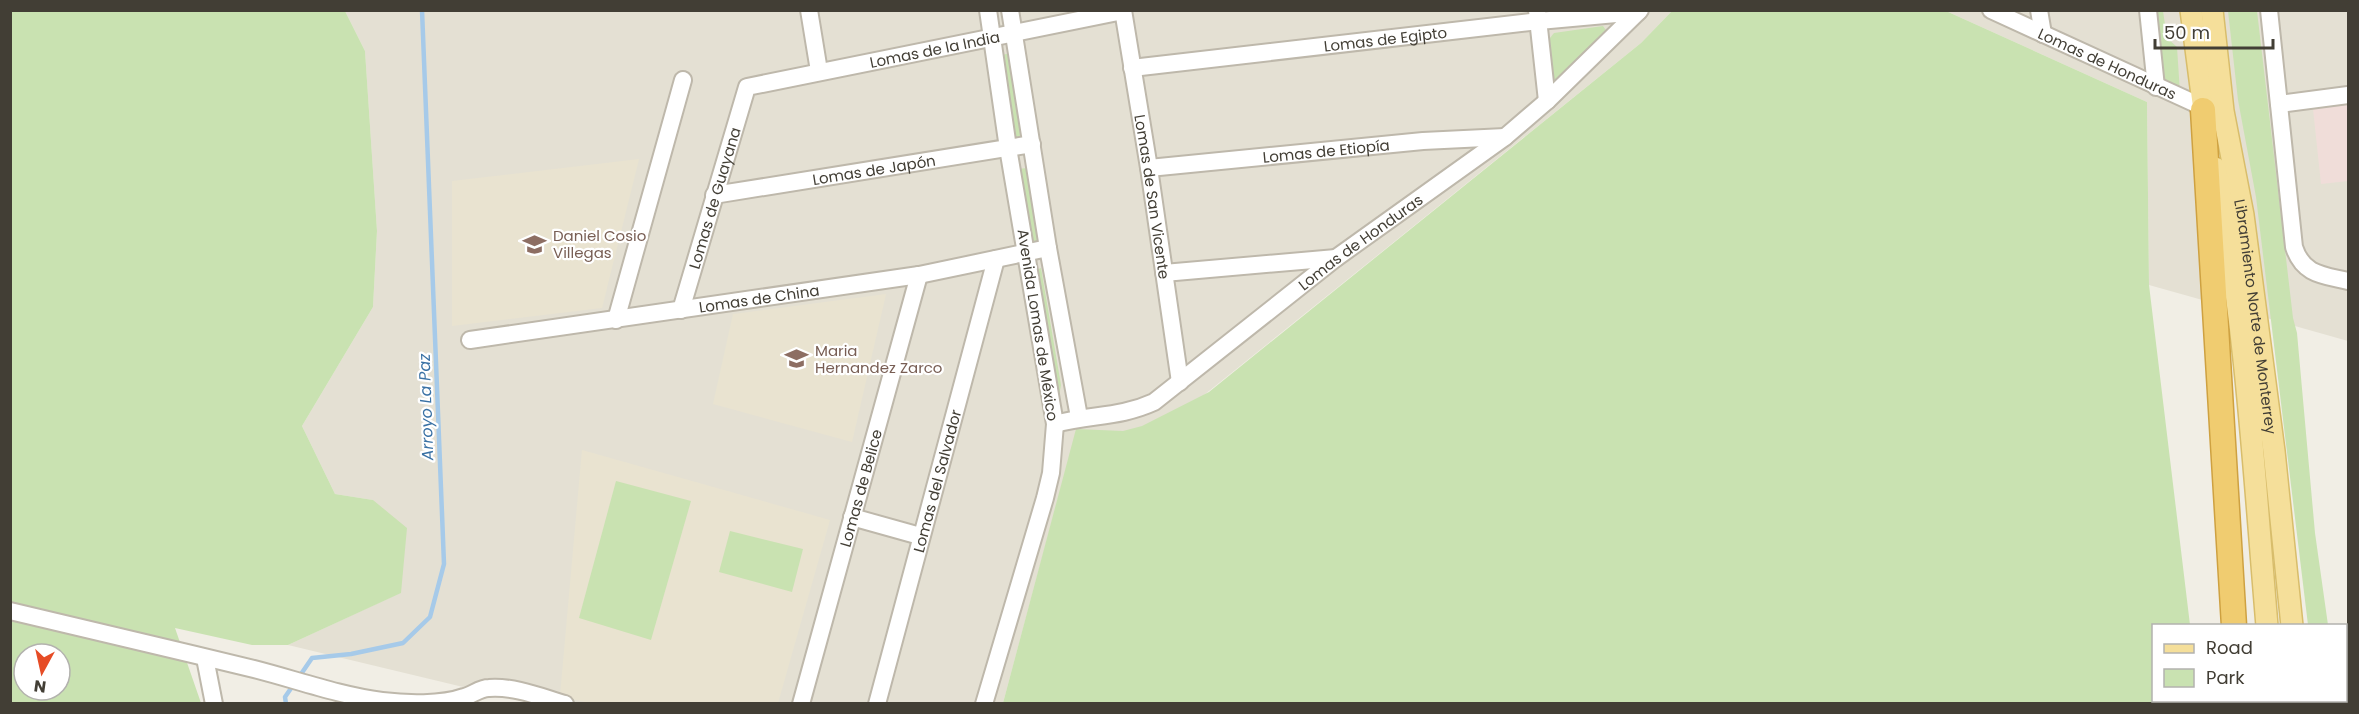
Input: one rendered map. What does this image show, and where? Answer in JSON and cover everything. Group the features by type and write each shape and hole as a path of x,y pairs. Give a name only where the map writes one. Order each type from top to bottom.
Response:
{"highway":[{"path":"2213,110 2234,624"}],"main road":[{"path":"2191,10 2213,110 2229,239 2253,448 2267,624"},
{"name":"Libramiento Norte de Monterrey","path":"2212,10 2213,110 2247,248 2274,451 2292,624"}],"street":[{"path":"809,10 819,71"},
{"name":"Avenida Lomas de México","path":"984,704 1045,498 1051,472 1055,424 1008,148 988,10"},
{"name":"Avenida Lomas de México","path":"1010,10 1048,248 1079,417"},
{"name":"Lomas de Honduras","path":"1990,10 2156,87 2213,110"},
{"path":"2039,10 2043,34"},
{"path":"2148,10 2156,87"},
{"path":"2268,10 2292,236 2297,256 2304,266 2315,273 2349,281"},
{"name":"Lomas de la India","path":"747,87 1123,11"},
{"name":"Lomas de San Vicente","path":"1123,11 1149,168 1180,382"},
{"name":"Lomas de Honduras","path":"1055,424 1079,417 1119,415 1154,402 1336,258 1505,137 1547,101 1639,11"},
{"name":"Lomas de Egipto","path":"1132,68 1538,16 1639,11"},
{"path":"1538,16 1547,101"},
{"path":"616,320 682,80"},
{"name":"Lomas de Guayana","path":"681,310 747,87"},
{"path":"2279,104 2349,95"},
{"name":"Lomas de Etiopía","path":"1149,168 1423,141 1505,137"},
{"name":"Lomas de Japón","path":"714,195 1032,144"},
{"name":"Lomas de China","path":"470,340 919,275 1048,248"},
{"path":"1164,273 1336,258"},
{"name":"Lomas del Salvador","path":"877,704 920,536 996,259"},
{"name":"Lomas de Belice","path":"801,704 919,275"},
{"path":"852,517 920,536"},
{"path":"10,611 255,669 330,691 386,702 433,702 464,698 490,687 516,691 565,704"},
{"path":"205,658 214,704"}],"shaded area":[{"path":"345,11 1672,11 1641,43 1122,461 1070,454 1003,703 530,703 288,645 400,593 373,500 335,494 302,426 373,307 377,231 365,51"},
{"path":"1946,11 2348,11 2348,341 2149,285 2147,102"},
{"path":"2348,104 2348,181 2321,184 2313,109"},
{"name":"Daniel Cosio Villegas","path":"639,159 602,308 452,326 452,181"},
{"name":"Maria Hernandez Zarco","path":"886,294 852,442 713,404 733,314"},
{"path":"582,450 830,520 778,703 593,704 560,696"}],"green space":[{"path":"10,11 345,11 365,51 377,231 373,307 302,426 335,494 373,500 407,528 401,593 288,645 252,645 175,628 201,703 11,703"},
{"path":"1672,11 1946,11 2147,102 2149,285 2190,624 2152,624 2152,702 2200,703 1003,703 1076,429 1123,431 1142,426 1209,392 1641,43"},
{"path":"2153,11 2163,11 2167,38 2177,47 2180,93 2160,77"},
{"path":"2228,11 2257,11 2293,318 2297,333 2315,533 2328,624 2308,624 2256,197 2238,100"},
{"path":"1603,26 1610,36 1552,85 1546,43 1554,33"},
{"path":"1011,53 1024,138 1014,138 1002,55"},
{"path":"1027,168 1040,245 1030,247 1018,169"},
{"path":"1041,268 1061,385 1057,406 1036,270"},
{"path":"616,481 691,501 651,640 579,618"},
{"path":"730,531 803,549 792,592 719,572"}],"waterway":[{"name":"Arroyo La Paz","path":"299,677 312,658 351,654 403,643 430,617 444,564 422,10"},
{"name":"Arroyo La Paz","path":"286,704 285,697 294,684"}],"place":[{"name":"Daniel Cosio Villegas","path":"535,244"},
{"name":"Maria Hernandez Zarco","path":"797,359"}]}
